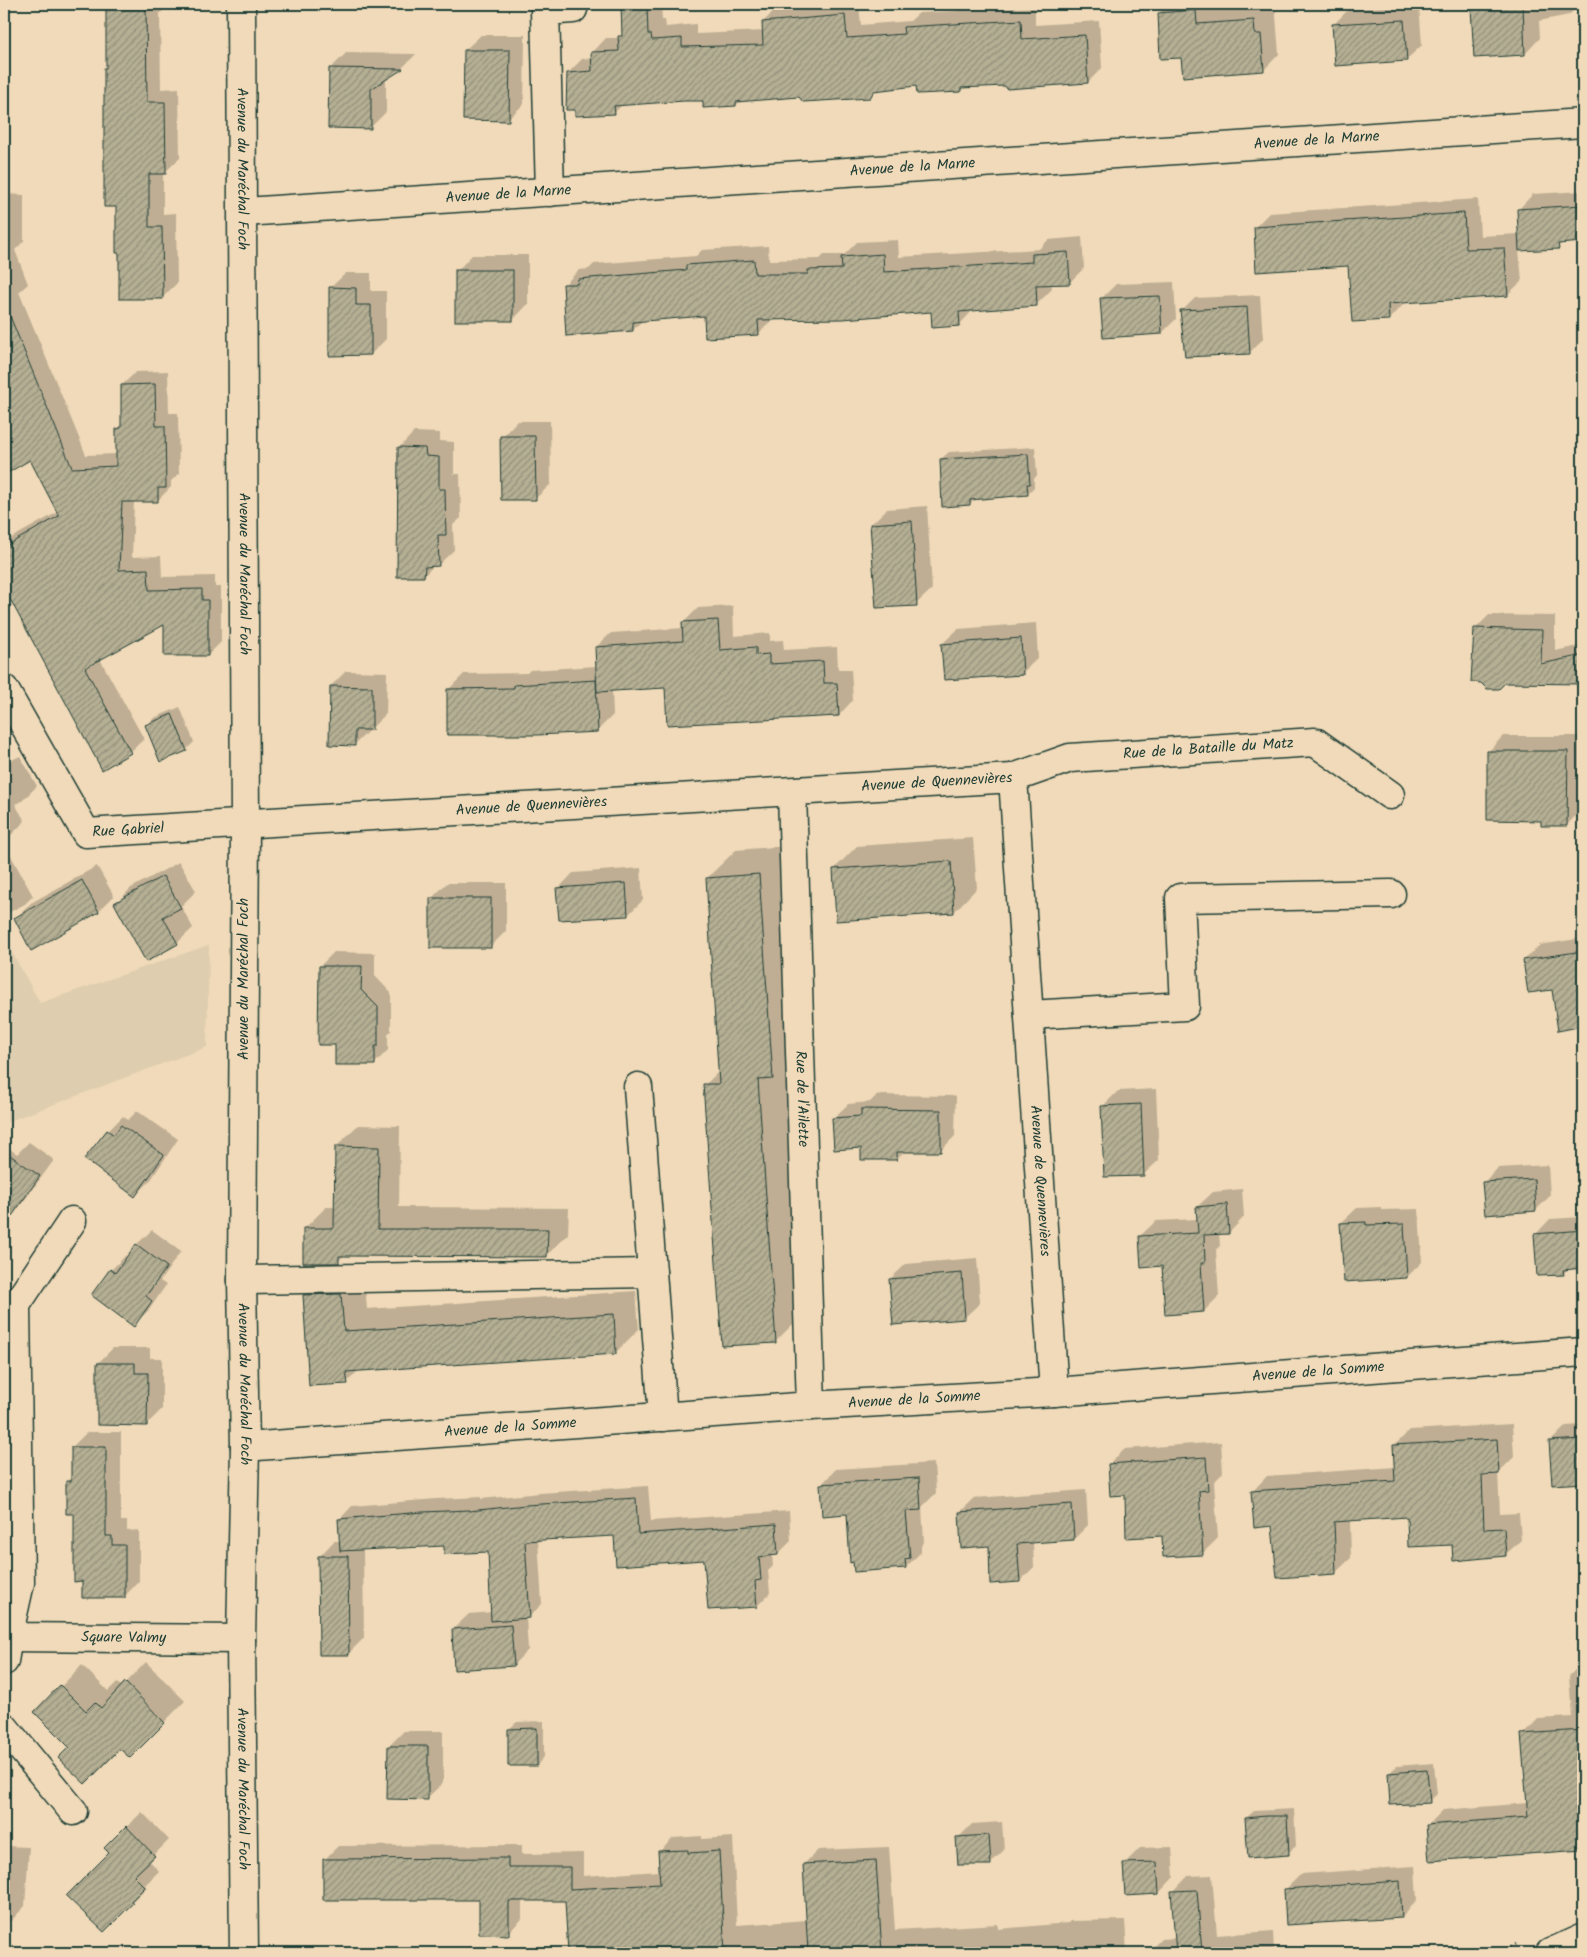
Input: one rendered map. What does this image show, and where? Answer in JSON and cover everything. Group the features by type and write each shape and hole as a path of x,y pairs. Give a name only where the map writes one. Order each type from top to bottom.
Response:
{"street":[{"name":"Avenue du Maréchal Foch","path":"241,4 245,824 242,1280 245,1447 241,1639 244,1953"},
{"path":"550,192 545,11 573,9"},
{"name":"Avenue de la Marne","path":"242,212 1583,123"},
{"name":"Rue Gabriel","path":"4,689 86,833 245,824"},
{"name":"Rue de la Bataille du Matz","path":"1013,778 1070,758 1315,742 1390,795"},
{"name":"Avenue de Quennevières","path":"245,824 1013,778 1054,1392"},
{"name":"Rue de l'Ailette","path":"792,792 811,1406"},
{"path":"1029,1015 1185,1006 1180,898 1391,894"},
{"path":"638,1087 663,1417"},
{"name":"Square Valmy","path":"72,1222 16,1306 20,1582 5,1644 241,1639"},
{"path":"242,1280 652,1273"},
{"name":"Avenue de la Somme","path":"245,1447 811,1406 1054,1392 1583,1352"},
{"path":"4,1727 73,1812"},
{"path":"1550,1953 1583,1938"}],"shaded area":[{"path":"4,938 40,1003 209,945 207,1047 4,1123"}],"building":[{"path":"106,4 146,4 147,102 165,102 166,174 149,174 149,227 162,227 163,299 119,299 116,207 104,207"},
{"path":"621,4 647,4 648,34 651,34 652,40 682,38 682,47 763,45 762,22 845,15 847,38 904,34 903,27 1021,20 1022,39 1085,35 1088,83 1007,89 1005,86 961,88 961,92 917,94 916,86 874,91 870,98 803,102 799,97 736,102 736,106 703,108 703,101 684,101 614,106 615,114 575,116 575,110 566,110 567,73 592,71 591,52 619,51 618,36 622,36"},
{"path":"1523,6 1525,55 1474,58 1471,8"},
{"path":"1196,10 1197,24 1254,20 1255,34 1261,34 1264,71 1183,77 1181,58 1160,59 1158,13"},
{"path":"1404,20 1407,61 1335,66 1332,24"},
{"path":"464,50 510,50 509,121 463,120"},
{"path":"329,68 403,69 371,89 371,129 328,128"},
{"path":"1583,205 1583,242 1558,244 1559,249 1519,251 1517,209"},
{"path":"1464,213 1466,249 1504,248 1508,296 1388,304 1389,320 1352,322 1348,266 1256,272 1254,227"},
{"path":"1068,252 1070,284 1036,285 1037,306 959,312 960,326 932,328 931,312 843,319 758,320 759,335 705,338 704,316 633,322 633,331 566,336 563,284 577,284 578,279 686,270 686,265 754,260 755,274 808,274 808,270 842,269 841,257 883,254 884,272 1032,262 1032,254"},
{"path":"455,270 513,270 513,321 455,321"},
{"path":"329,287 356,288 356,305 371,305 371,355 329,356"},
{"path":"1160,296 1162,334 1103,338 1100,298"},
{"path":"4,304 72,468 116,466 116,429 121,428 121,385 155,384 156,426 165,426 166,488 158,488 158,502 122,502 119,570 148,569 149,590 202,589 202,600 208,600 208,656 164,656 164,625 85,668 131,753 102,770 4,588 4,547 59,516 30,460 4,475"},
{"path":"1247,307 1250,354 1185,357 1180,310"},
{"path":"500,436 535,436 536,500 501,500"},
{"path":"398,447 425,448 426,456 439,457 439,489 445,489 446,535 438,535 439,566 425,567 424,577 397,577"},
{"path":"1028,454 1030,484 1027,484 1028,495 970,500 970,505 942,507 940,459"},
{"path":"912,521 917,606 876,608 870,524"},
{"path":"718,620 720,650 756,647 756,655 769,654 769,664 823,661 824,683 837,683 839,716 667,725 665,688 597,692 595,647 683,641 682,622"},
{"path":"1474,628 1542,630 1541,664 1583,655 1583,684 1505,683 1499,689 1487,689 1481,683 1471,682"},
{"path":"1021,638 1023,675 944,680 941,644"},
{"path":"596,680 598,732 537,735 447,735 447,689 514,688 514,685"},
{"path":"330,686 372,687 372,730 355,730 355,746 329,745"},
{"path":"172,714 187,751 160,762 145,725"},
{"path":"1487,751 1568,751 1567,826 1541,826 1541,821 1487,820"},
{"path":"951,861 954,913 836,921 833,869"},
{"path":"759,874 773,1079 758,1080 776,1343 722,1346 703,1084 719,1084 706,878"},
{"path":"163,876 181,908 163,917 178,944 146,962 114,903"},
{"path":"82,880 99,912 31,951 14,918"},
{"path":"626,883 628,916 559,920 556,888"},
{"path":"430,898 491,898 491,948 430,948"},
{"path":"1583,951 1583,1026 1558,1031 1552,990 1528,993 1523,960"},
{"path":"319,966 362,966 361,990 378,1007 378,1046 375,1046 375,1065 335,1065 335,1045 318,1045"},
{"path":"1141,1104 1144,1176 1104,1177 1101,1106"},
{"path":"861,1109 941,1110 941,1152 897,1152 897,1160 861,1160 861,1148 834,1150 832,1118 861,1116"},
{"path":"121,1125 164,1155 135,1197 84,1159 107,1130 114,1135"},
{"path":"335,1146 379,1147 378,1229 548,1229 547,1257 339,1256 339,1263 303,1263 303,1228 334,1228"},
{"path":"4,1151 40,1176 4,1227"},
{"path":"1534,1179 1536,1211 1485,1215 1482,1182"},
{"path":"1227,1204 1229,1234 1204,1235 1205,1263 1201,1263 1204,1312 1165,1315 1162,1266 1141,1268 1139,1236 1198,1233 1196,1207"},
{"path":"1366,1222 1366,1225 1404,1224 1407,1278 1344,1282 1340,1223"},
{"path":"1583,1230 1583,1268 1563,1270 1564,1275 1537,1276 1534,1234"},
{"path":"136,1244 167,1267 146,1296 152,1301 134,1327 91,1295 110,1269 115,1273"},
{"path":"962,1273 965,1319 893,1325 889,1279"},
{"path":"341,1294 344,1331 614,1314 616,1354 346,1372 348,1384 309,1386 303,1295"},
{"path":"97,1363 135,1363 135,1373 148,1373 147,1426 97,1425"},
{"path":"1497,1439 1499,1474 1482,1475 1484,1529 1504,1528 1506,1556 1453,1561 1452,1545 1408,1547 1407,1517 1334,1522 1336,1574 1277,1578 1272,1526 1254,1528 1251,1491 1395,1481 1393,1445"},
{"path":"1583,1439 1583,1483 1552,1485 1549,1441"},
{"path":"71,1447 106,1447 106,1536 112,1536 112,1545 125,1545 125,1598 82,1598 82,1581 74,1582 74,1514 66,1514 66,1481 71,1481"},
{"path":"1206,1457 1208,1490 1199,1491 1203,1555 1163,1557 1162,1536 1126,1538 1125,1495 1110,1496 1108,1464"},
{"path":"919,1478 921,1510 906,1511 910,1558 905,1559 906,1568 854,1572 853,1562 850,1563 847,1514 822,1516 820,1484"},
{"path":"636,1498 638,1534 776,1524 778,1555 759,1557 761,1580 755,1581 757,1607 708,1610 704,1560 616,1566 614,1536 525,1541 530,1618 491,1621 488,1552 444,1554 444,1546 340,1551 338,1519"},
{"path":"1072,1504 1074,1540 1017,1544 1020,1582 990,1584 989,1546 961,1548 959,1512"},
{"path":"318,1556 348,1556 349,1655 319,1655"},
{"path":"511,1625 514,1666 454,1670 452,1629"},
{"path":"125,1682 165,1723 130,1758 120,1749 85,1784 58,1758 69,1747 34,1712 60,1685 86,1711 95,1702 101,1708"},
{"path":"537,1728 537,1766 508,1766 508,1729"},
{"path":"1583,1730 1583,1850 1429,1861 1426,1825 1528,1817 1521,1734"},
{"path":"388,1746 428,1746 428,1800 387,1799"},
{"path":"1427,1770 1430,1803 1390,1805 1388,1773"},
{"path":"1287,1816 1289,1855 1248,1858 1245,1818"},
{"path":"126,1826 155,1856 134,1876 145,1887 131,1901 133,1903 104,1932 66,1896 109,1853 104,1848"},
{"path":"989,1835 991,1865 958,1865 956,1837"},
{"path":"688,1850 688,1853 719,1851 725,1953 568,1953 565,1901 509,1901 509,1935 479,1934 479,1900 323,1900 323,1859 508,1858 508,1867 570,1867 570,1889 660,1884 658,1851"},
{"path":"876,1860 882,1953 808,1953 803,1864"},
{"path":"1157,1862 1159,1894 1125,1896 1123,1863"},
{"path":"1400,1881 1402,1918 1286,1925 1284,1889"},
{"path":"1197,1890 1202,1953 1176,1953 1171,1891"}]}
